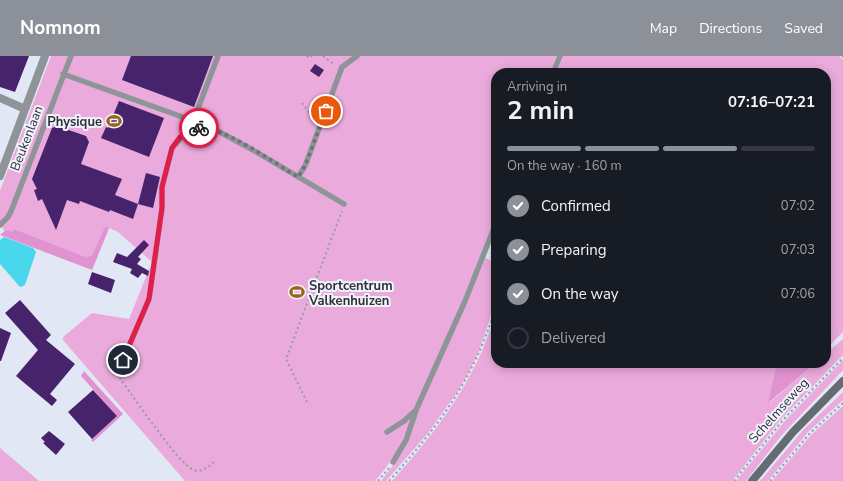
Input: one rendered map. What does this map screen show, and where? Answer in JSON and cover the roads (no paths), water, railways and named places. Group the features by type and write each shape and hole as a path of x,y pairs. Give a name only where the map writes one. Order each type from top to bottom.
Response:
{"main road":[{"name":"Schelmseweg","path":"752,481 793,432 843,381"}],"street":[{"name":"Beukenlaan","path":"0,176 46,56"},
{"path":"0,98 26,108"}],"lane":[{"name":"Beukenlaan","path":"0,225 8,217 12,209 71,56"},
{"path":"123,360 149,299 162,208 162,187 172,148 180,137 193,127 218,56"},
{"path":"298,177 305,166 342,67 357,56"},
{"path":"555,68 560,56"},
{"path":"63,74 188,119 193,127"},
{"path":"193,127 216,130 253,150 344,204"},
{"path":"393,462 406,440 417,408 465,301 491,236"},
{"path":"387,432 404,421 417,408"}],"water":[{"path":"4,237 33,248 36,252 25,285 20,287 0,264 0,240"}],"place":[{"name":"Physique","path":"114,121"},
{"name":"Sportcentrum Valkenhuizen","path":"297,292"}]}
